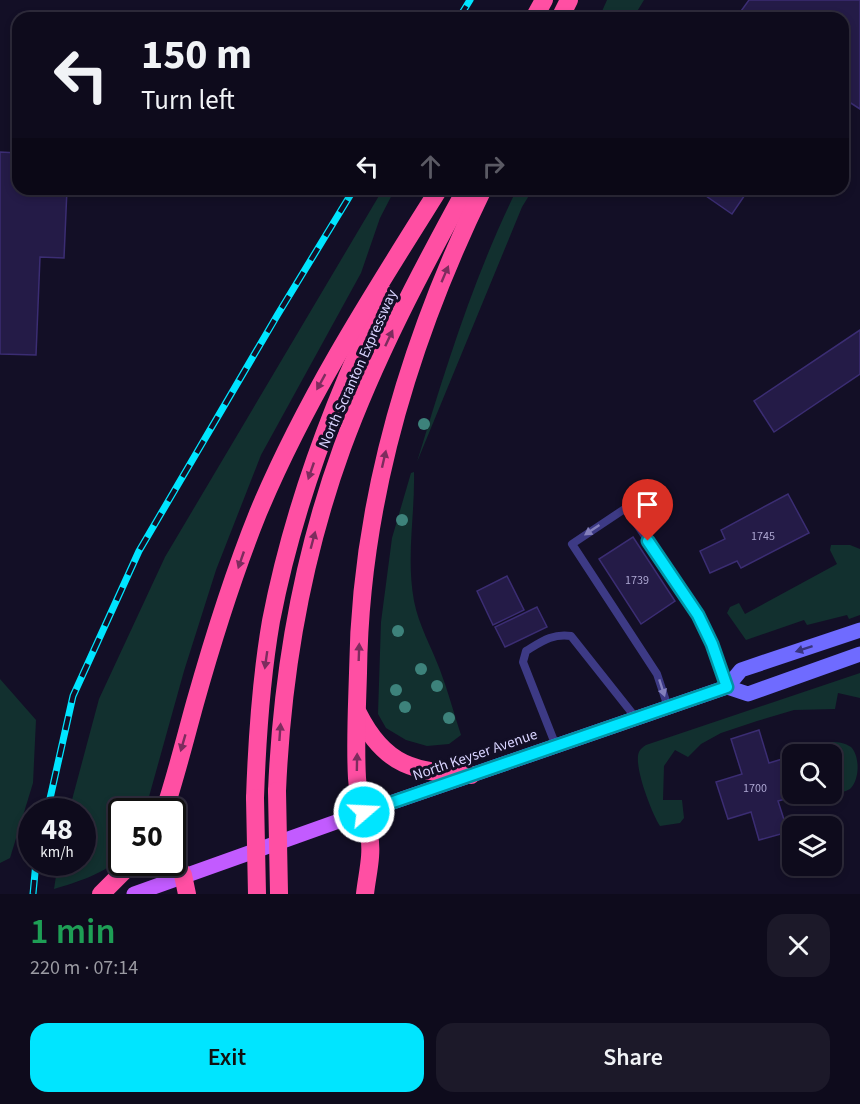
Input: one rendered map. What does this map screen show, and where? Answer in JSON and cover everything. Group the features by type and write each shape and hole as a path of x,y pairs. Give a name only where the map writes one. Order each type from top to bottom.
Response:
{"highway":[{"path":"168,798 219,623 246,544 277,470 339,350 436,195"},
{"name":"North Scranton Expressway","path":"256,894 255,798 260,712 272,621 292,531 321,439 356,356 394,275 437,195"},
{"name":"North Scranton Expressway","path":"279,894 277,790 282,714 294,625 314,537 342,447 376,365 414,285 463,195"},
{"path":"365,894 370,847 357,779 357,711 363,582 370,535 387,449 422,331 454,250 480,195"},
{"path":"357,711 372,738 394,758 426,771 471,775"},
{"path":"101,894 119,876"},
{"path":"183,876 187,894"}],"main road":[{"name":"North Keyser Avenue","path":"186,874 727,687 741,670 860,630"},
{"name":"North Keyser Avenue","path":"727,687 748,694 860,654"},
{"name":"North Keyser Avenue","path":"134,894 180,876"}],"lane":[{"path":"668,707 657,674 572,544 626,508 698,615 712,644 727,687"},
{"path":"556,746 524,662 526,651 546,639 562,635 571,636 636,718"}],"green space":[{"path":"607,0 644,0 637,12 602,12"},
{"path":"379,195 392,195 380,218 361,273 261,455 216,570 184,671 149,798 108,798 108,867 96,874 96,798 72,798 99,699 165,557"},
{"path":"514,195 529,195 522,207 417,462 474,289"},
{"path":"414,472 411,568 414,601 443,678 461,735 449,744 427,746 406,740 386,728 378,714 381,622 392,538 411,473"},
{"path":"831,545 850,545 860,549 860,615 849,619 847,615 807,625 804,620 746,640 727,613 730,607 739,603 745,614 837,564 830,550"},
{"path":"860,673 860,698 838,693 835,709 794,710 757,721 721,733 701,744 688,757 675,750 664,766 663,800 682,800 684,818 680,823 660,826 648,801 641,778 638,758 639,751 643,747"},
{"path":"0,679 36,720 33,783 28,798 18,798 18,832 10,858 0,863"},
{"path":"842,743 851,747 856,756 858,768 856,780 850,789 843,792 842,744 827,744"},
{"path":"56,876 90,876 71,884 54,889"}],"building":[{"path":"749,0 860,0 860,109 849,102 849,12 740,12"},
{"path":"0,152 12,153 12,195 67,195 64,258 40,257 36,355 0,354"},
{"path":"705,195 745,195 732,214"},
{"path":"860,330 860,374 774,432 754,401"},
{"path":"788,494 809,533 741,568 737,561 710,573 700,551 725,539 721,530"},
{"path":"633,537 675,601 641,624 599,559"},
{"path":"507,576 524,610 493,625 477,591"},
{"path":"537,607 547,627 505,647 495,627"},
{"path":"759,730 769,763 782,759 782,800 778,801 783,816 782,834 759,840 751,812 728,819 716,782 742,774 731,739"}],"railway":[{"path":"463,12 470,0"},
{"path":"50,798 73,696 139,551 350,195"},
{"path":"33,894 35,876"}],"route":[{"path":"364,812 727,687 712,644 698,615 648,541"}]}
